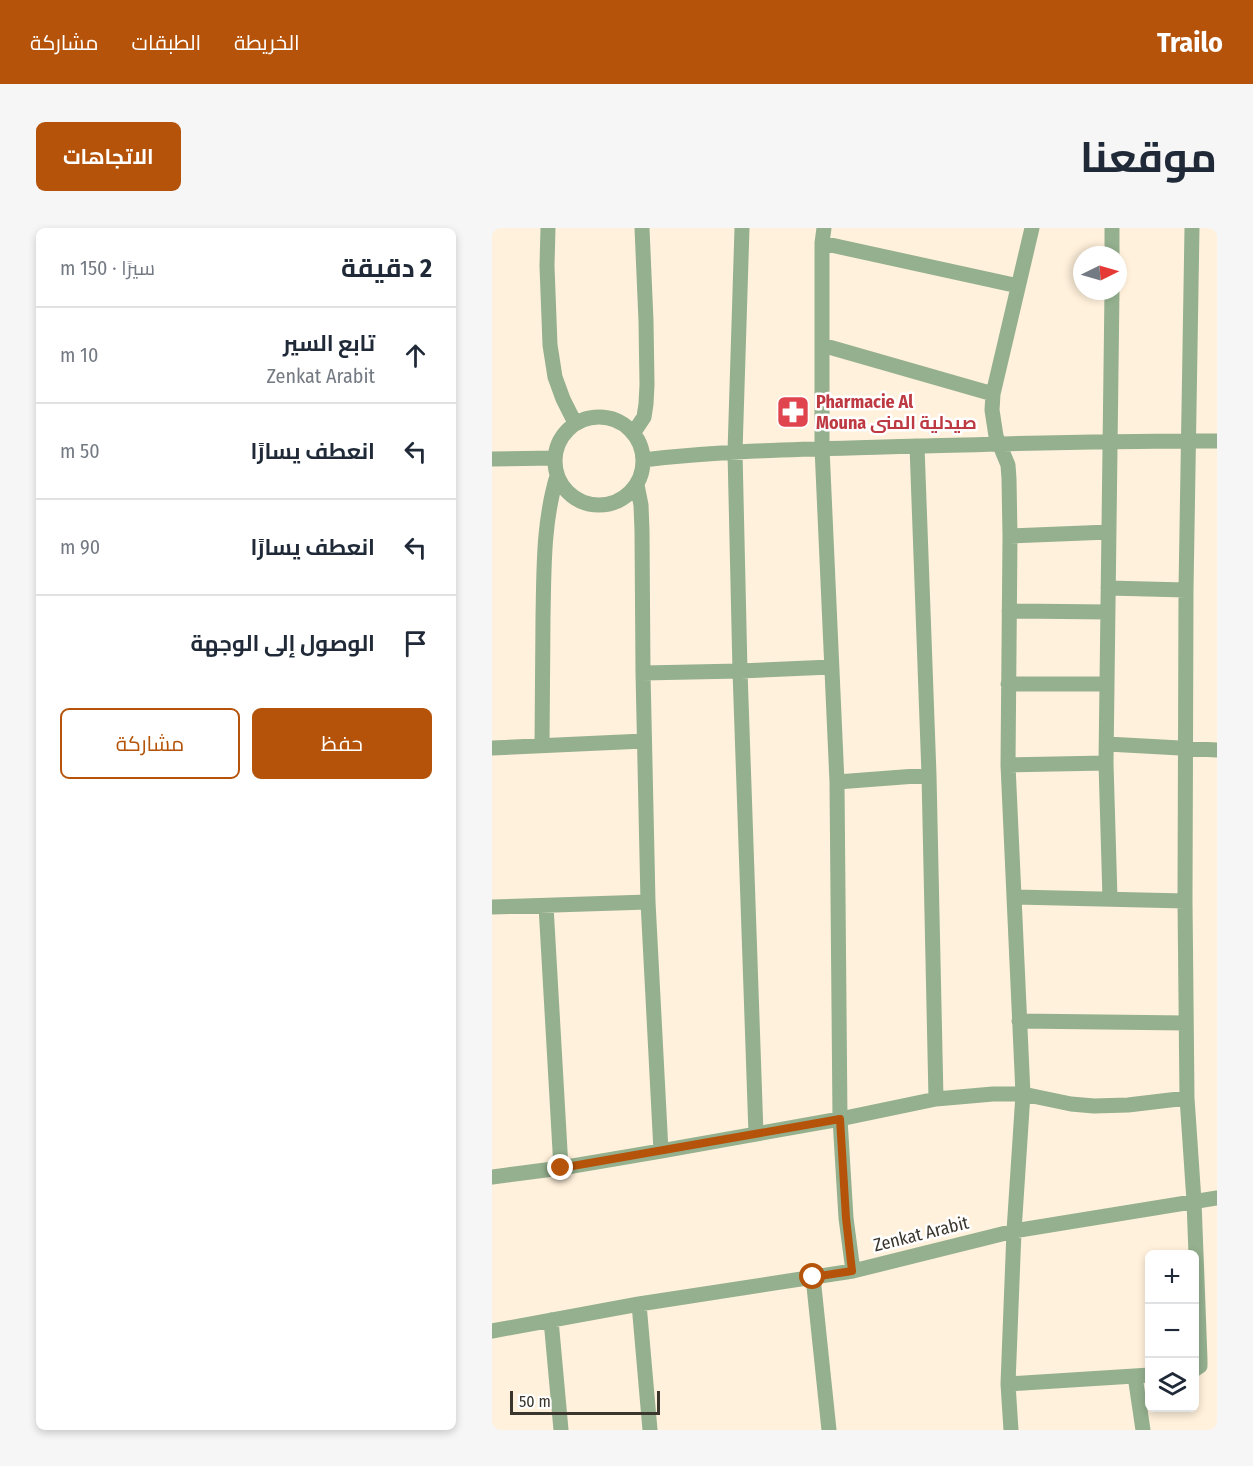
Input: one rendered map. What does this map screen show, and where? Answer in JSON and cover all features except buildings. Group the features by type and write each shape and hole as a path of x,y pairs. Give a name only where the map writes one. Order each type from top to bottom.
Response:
{"street":[{"path":"548,228 549,345 555,377 575,423"},
{"path":"634,432 644,417 647,385 642,228"},
{"path":"742,228 735,452 756,1134"},
{"path":"1011,1430 1008,1384 1014,1231 1023,1094 1008,765 1010,536 1008,465 996,436 992,410 993,394 1032,228"},
{"path":"1112,228 1112,246"},
{"path":"1192,228 1186,590 1185,901 1187,1098 1194,1201 1199,1367"},
{"path":"852,1271 846,1218 840,1119 837,782 822,448 823,235 1018,286"},
{"path":"1110,899 1106,764 1112,300"},
{"path":"822,345 993,394"},
{"path":"542,746 544,561 547,519 557,476 555,459 561,438 575,423 594,417 614,419 634,432 640,443 644,460 642,473 637,485 623,499 604,506 584,503 567,493 557,476"},
{"path":"644,460 735,452 822,448 1217,441"},
{"path":"917,446 936,1099"},
{"path":"492,459 555,459"},
{"path":"637,485 641,505 642,531 648,902 661,1151"},
{"path":"1010,536 1109,532"},
{"path":"1108,588 1186,590"},
{"path":"1009,611 1108,612"},
{"path":"643,674 831,667"},
{"path":"1008,684 1107,684"},
{"path":"492,748 644,741"},
{"path":"1107,744 1217,750"},
{"path":"1008,765 1106,764"},
{"path":"837,782 928,775"},
{"path":"1014,897 1185,901"},
{"path":"492,907 648,902"},
{"path":"546,906 561,1168"},
{"path":"1019,1021 1186,1023"},
{"path":"492,1177 661,1151 840,1119 936,1099 1023,1094 1071,1104 1094,1106 1187,1098"},
{"name":"Zenkat Arabit","path":"492,1330 639,1304 852,1271 1014,1231 1217,1198"},
{"path":"813,1277 830,1430"},
{"path":"639,1304 650,1430"},
{"path":"550,1320 561,1430"},
{"path":"1008,1384 1142,1376 1143,1430"}],"place":[{"name":"Pharmacie Al Mouna صيدلية المنى","path":"793,412"}],"route":[{"path":"561,1168 840,1119 846,1218 852,1271 813,1277"}]}
